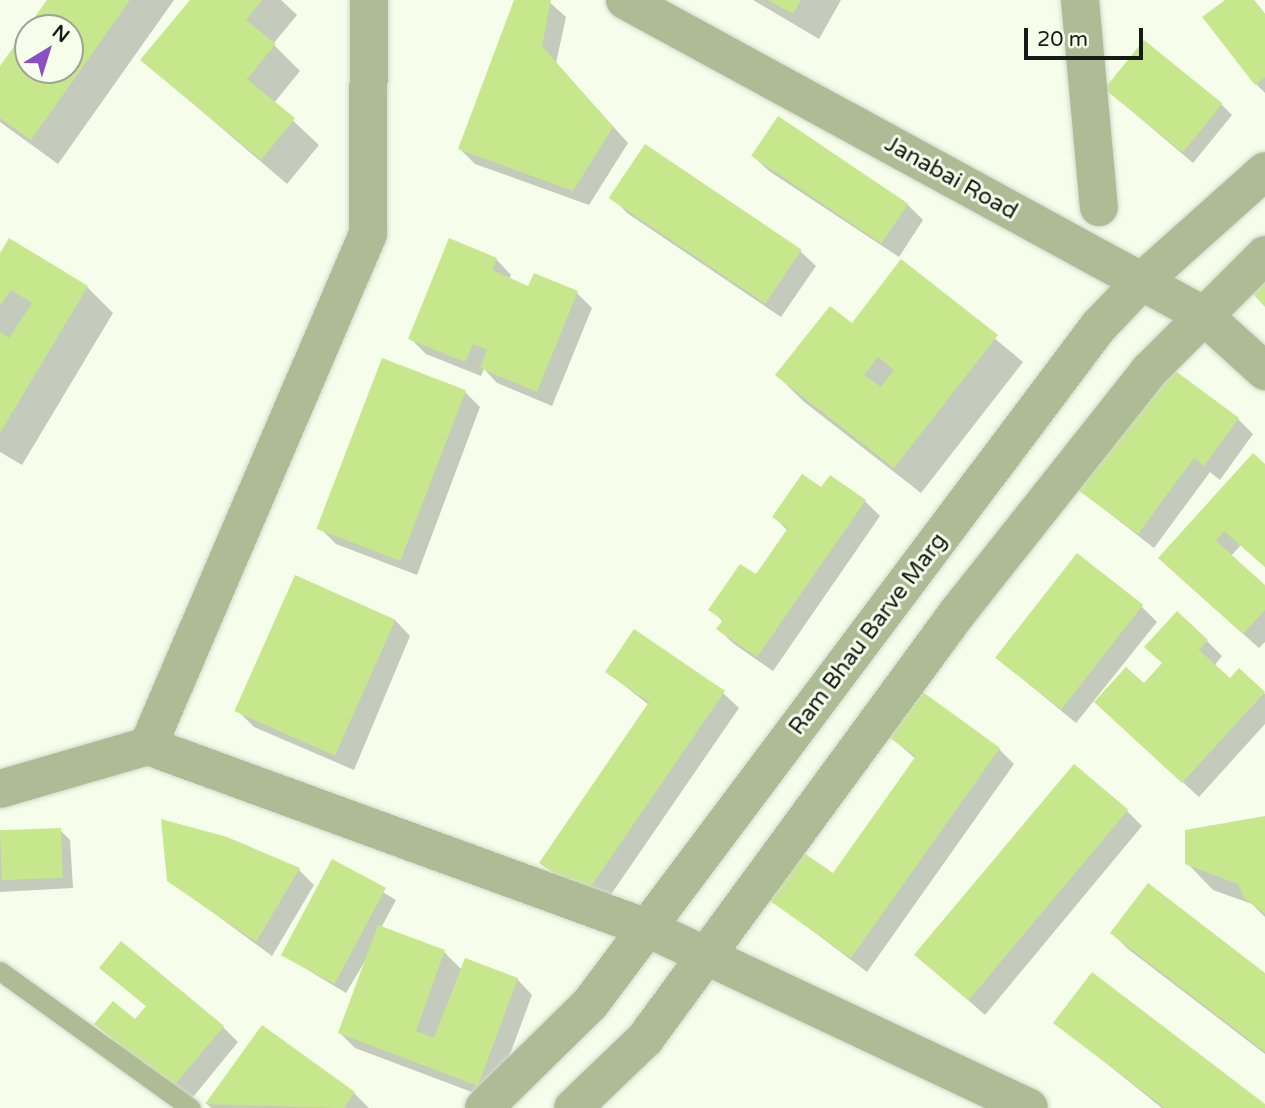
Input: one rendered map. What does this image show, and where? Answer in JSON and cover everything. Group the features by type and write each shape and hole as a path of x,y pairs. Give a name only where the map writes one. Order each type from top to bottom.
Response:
{"street":[{"path":"148,746 368,234 369,0"},
{"name":"Janabai Road","path":"625,0 1203,315 1265,371"},
{"path":"1080,0 1099,207"},
{"name":"Ram Bhau Barve Marg","path":"484,1108 590,1004 1098,327 1141,282 1265,171"},
{"path":"573,1108 645,1039 958,612 1149,371 1265,255"},
{"path":"0,789 148,746 647,928 707,953 1029,1108"}],"lane":[{"path":"0,971 191,1108"}],"building":[{"path":"47,0 130,0 84,65 84,14 37,14"},
{"path":"190,0 262,0 246,20 276,44 247,79 295,118 261,160 140,60"},
{"path":"514,0 551,0 542,46 613,127 573,191 458,149"},
{"path":"768,0 801,0 793,14"},
{"path":"1225,0 1254,0 1265,14 1265,77 1255,85 1202,17"},
{"path":"1144,40 1222,104 1183,153 1104,89"},
{"path":"14,46 14,84 71,84 31,140 0,118 0,66"},
{"path":"778,116 908,204 881,244 751,156"},
{"path":"645,144 802,250 765,304 609,198"},
{"path":"9,238 88,286 0,433 0,332 9,338 32,303 11,290 0,306 0,253"},
{"path":"449,238 497,258 492,270 528,286 534,273 578,291 537,392 480,368 487,350 473,344 465,362 408,339"},
{"path":"901,259 998,335 894,468 775,375 830,306 852,323","holes":["878,357 894,370 881,387 864,375"]},
{"path":"1265,282 1265,307 1253,294"},
{"path":"382,358 466,390 400,561 316,529"},
{"path":"1162,361 1239,418 1204,466 1194,458 1138,534 1071,485"},
{"path":"1253,453 1265,464 1265,567 1224,531 1216,541 1265,585 1265,610 1243,634 1158,558"},
{"path":"802,474 821,487 830,475 866,500 757,657 716,629 723,620 708,610 740,564 756,574 788,528 772,517"},
{"path":"1077,553 1143,605 1061,710 995,658"},
{"path":"295,575 395,620 335,756 234,711"},
{"path":"1177,611 1208,640 1199,650 1230,678 1239,668 1265,692 1182,783 1094,702 1126,667 1144,683 1162,663 1144,647"},
{"path":"634,629 725,691 585,895 539,863 649,702 605,672"},
{"path":"920,690 1000,748 851,958 770,901 804,853 833,873 916,756 887,736"},
{"path":"1074,764 1128,810 968,1000 914,955"},
{"path":"1265,816 1265,914 1244,898 1238,884 1185,864 1185,830"},
{"path":"161,819 227,837 300,868 256,942 167,881"},
{"path":"61,828 63,878 2,880 0,830"},
{"path":"332,859 386,888 335,984 281,955"},
{"path":"1148,883 1265,973 1265,1052 1110,933"},
{"path":"378,925 445,950 416,1031 434,1038 465,958 518,978 478,1086 338,1033"},
{"path":"121,941 224,1026 172,1088 94,1024 113,1001 135,1019 146,1006 99,968"},
{"path":"1092,972 1265,1104 1265,1108 1165,1108 1053,1023"},
{"path":"262,1025 355,1092 344,1108 205,1104"}]}
